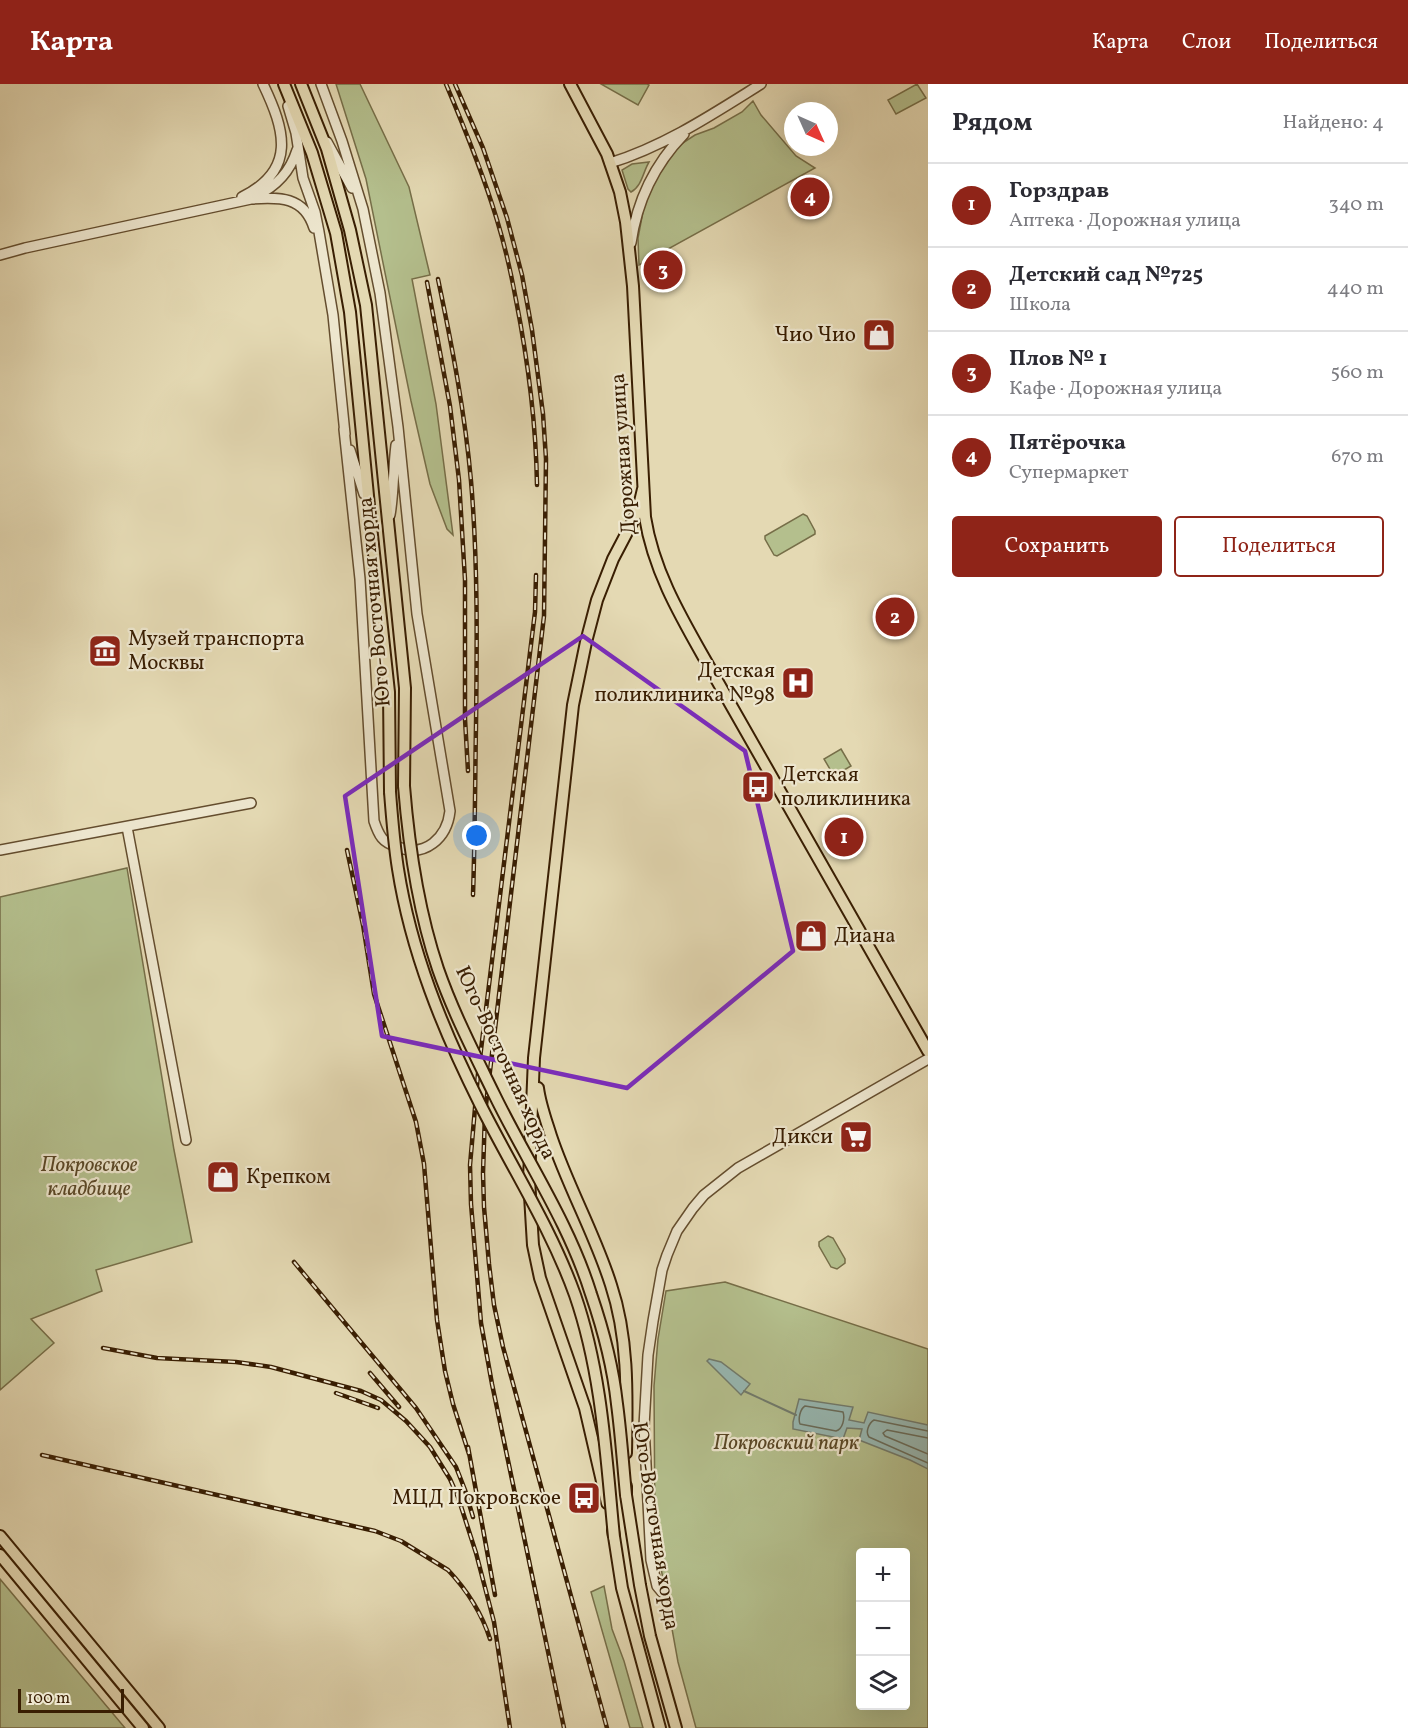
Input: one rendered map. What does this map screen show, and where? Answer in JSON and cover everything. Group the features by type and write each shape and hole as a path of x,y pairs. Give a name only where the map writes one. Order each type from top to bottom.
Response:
{"main road":[{"name":"Юго-Восточная хорда","path":"284,84 312,153 336,233 350,312 389,692 390,792 398,869 414,943 424,976 449,1035 480,1103 553,1241 575,1297 592,1357 600,1404 614,1537 622,1588 660,1728"},
{"name":"Юго-Восточная хорда","path":"301,84 327,149 350,230 366,305 405,688 404,786 419,895 439,970 462,1029 568,1235 591,1292 608,1356 617,1402 626,1495 640,1585 650,1636 676,1728"},
{"name":"Дорожная улица","path":"570,84 602,143 623,207 630,252 645,517 648,535 660,571 674,604 928,1051"},
{"path":"614,1537 585,1408 540,1278 532,1245 529,1179 534,1058 573,705 597,600 613,559 639,506 643,489"},
{"path":"626,534 635,522 645,517"},
{"path":"626,534 634,529 641,529 648,535"},
{"path":"534,1058 539,1100 558,1156 611,1284 619,1316 624,1347 627,1406 626,1495"},
{"path":"0,1536 159,1728"},
{"path":"0,1556 143,1728"}],"street":[{"path":"223,205 254,191 266,181 279,159 282,146 281,129 263,84"},
{"path":"279,84 296,133 303,178 315,212 333,315 360,579 374,821 382,838 388,843 403,849 420,850 433,843 443,833 450,811 417,614 398,427 380,293 363,208 321,84"},
{"path":"610,163 638,154 690,128 761,84"},
{"path":"316,121 363,208"},
{"path":"630,252 636,214 644,192 661,160 690,128"},
{"path":"251,199 277,184 293,162 297,148"},
{"path":"0,255 251,199 279,197 293,202 306,211 321,247"},
{"path":"388,523 394,494 392,473 398,427"},
{"path":"344,429 363,487 371,526"},
{"path":"0,850 251,803"},
{"path":"127,827 186,1140"},
{"path":"662,1592 657,1586 651,1560 644,1426 648,1355 653,1321 662,1270 675,1236 704,1195 738,1168 928,1059"}],"highlighted area":[{"path":"583,636 745,751 793,951 627,1088 382,1036 345,796"}],"green space":[{"path":"336,84 360,84 409,187 430,275 412,279 436,404 453,535 447,529 430,484 366,179"},
{"path":"601,84 647,84 649,85 638,105"},
{"path":"917,84 926,98 896,114 888,100"},
{"path":"753,101 761,115 784,142 784,156 796,156 815,168 639,265 638,238 645,201 654,180 675,148 695,135 714,128 742,112"},
{"path":"649,162 640,183 631,192 622,170 632,164"},
{"path":"803,514 807,516 815,534 777,556 774,555 765,536"},
{"path":"841,749 851,766 834,776 824,759"},
{"name":"Покровское кладбище","path":"127,868 174,1150 192,1242 96,1270 102,1291 31,1319 54,1343 0,1390 0,897"},
{"path":"828,1236 833,1238 845,1259 845,1263 837,1269 831,1267 819,1246 819,1242"},
{"name":"Покровский парк","path":"725,1282 928,1349 928,1728 696,1728 678,1662 655,1535 654,1386 658,1339 666,1291"},
{"path":"0,1579 125,1728 0,1728"},
{"path":"604,1586 612,1629 624,1661 643,1728 630,1728 591,1592"}],"water":[{"path":"709,1359 721,1362 750,1384 741,1395 707,1361"},
{"path":"799,1399 853,1407 849,1420 864,1423 868,1412 928,1425 928,1469 859,1440 862,1429 847,1428 843,1439 793,1429"}],"waterway":[{"path":"744,1391 796,1415"}],"railway":[{"path":"446,84 486,185 508,260 528,369 537,485"},
{"path":"455,84 483,148 507,218 522,275 543,414 546,459 544,616 485,1113 483,1173 489,1264 494,1305 503,1347 607,1728"},
{"path":"438,279 462,405 473,512 477,635 473,895"},
{"path":"427,282 450,406 459,480 465,580 465,719 468,771"},
{"path":"536,575 535,612 478,1074 470,1165 481,1323 564,1728"},
{"path":"347,850 363,925 374,994 416,1122 424,1164 437,1320 445,1371 469,1454"},
{"path":"294,1262 416,1408 456,1467 473,1517"},
{"path":"103,1348 157,1358 236,1362 271,1367 361,1391 381,1400 406,1421 430,1447 450,1479 458,1497 494,1622 510,1728"},
{"path":"370,1373 399,1407"},
{"path":"336,1393 378,1408"},
{"path":"468,1447 495,1595"},
{"path":"42,1455 375,1531 401,1541 448,1570 473,1602 490,1639"}],"place":[{"name":"Пятёрочка","path":"810,197"},
{"name":"Плов № 1","path":"663,270"},
{"name":"Чио Чио","path":"879,335"},
{"name":"Детский сад №725","path":"895,617"},
{"name":"Музей транспорта Москвы","path":"105,651"},
{"name":"Детская поликлиника №98","path":"798,683"},
{"name":"Детская поликлиника","path":"758,787"},
{"name":"Горздрав","path":"844,837"},
{"name":"Диана","path":"811,936"},
{"name":"Дикси","path":"856,1137"},
{"name":"Крепком","path":"223,1177"},
{"name":"МЦД Покровское","path":"584,1498"}]}
